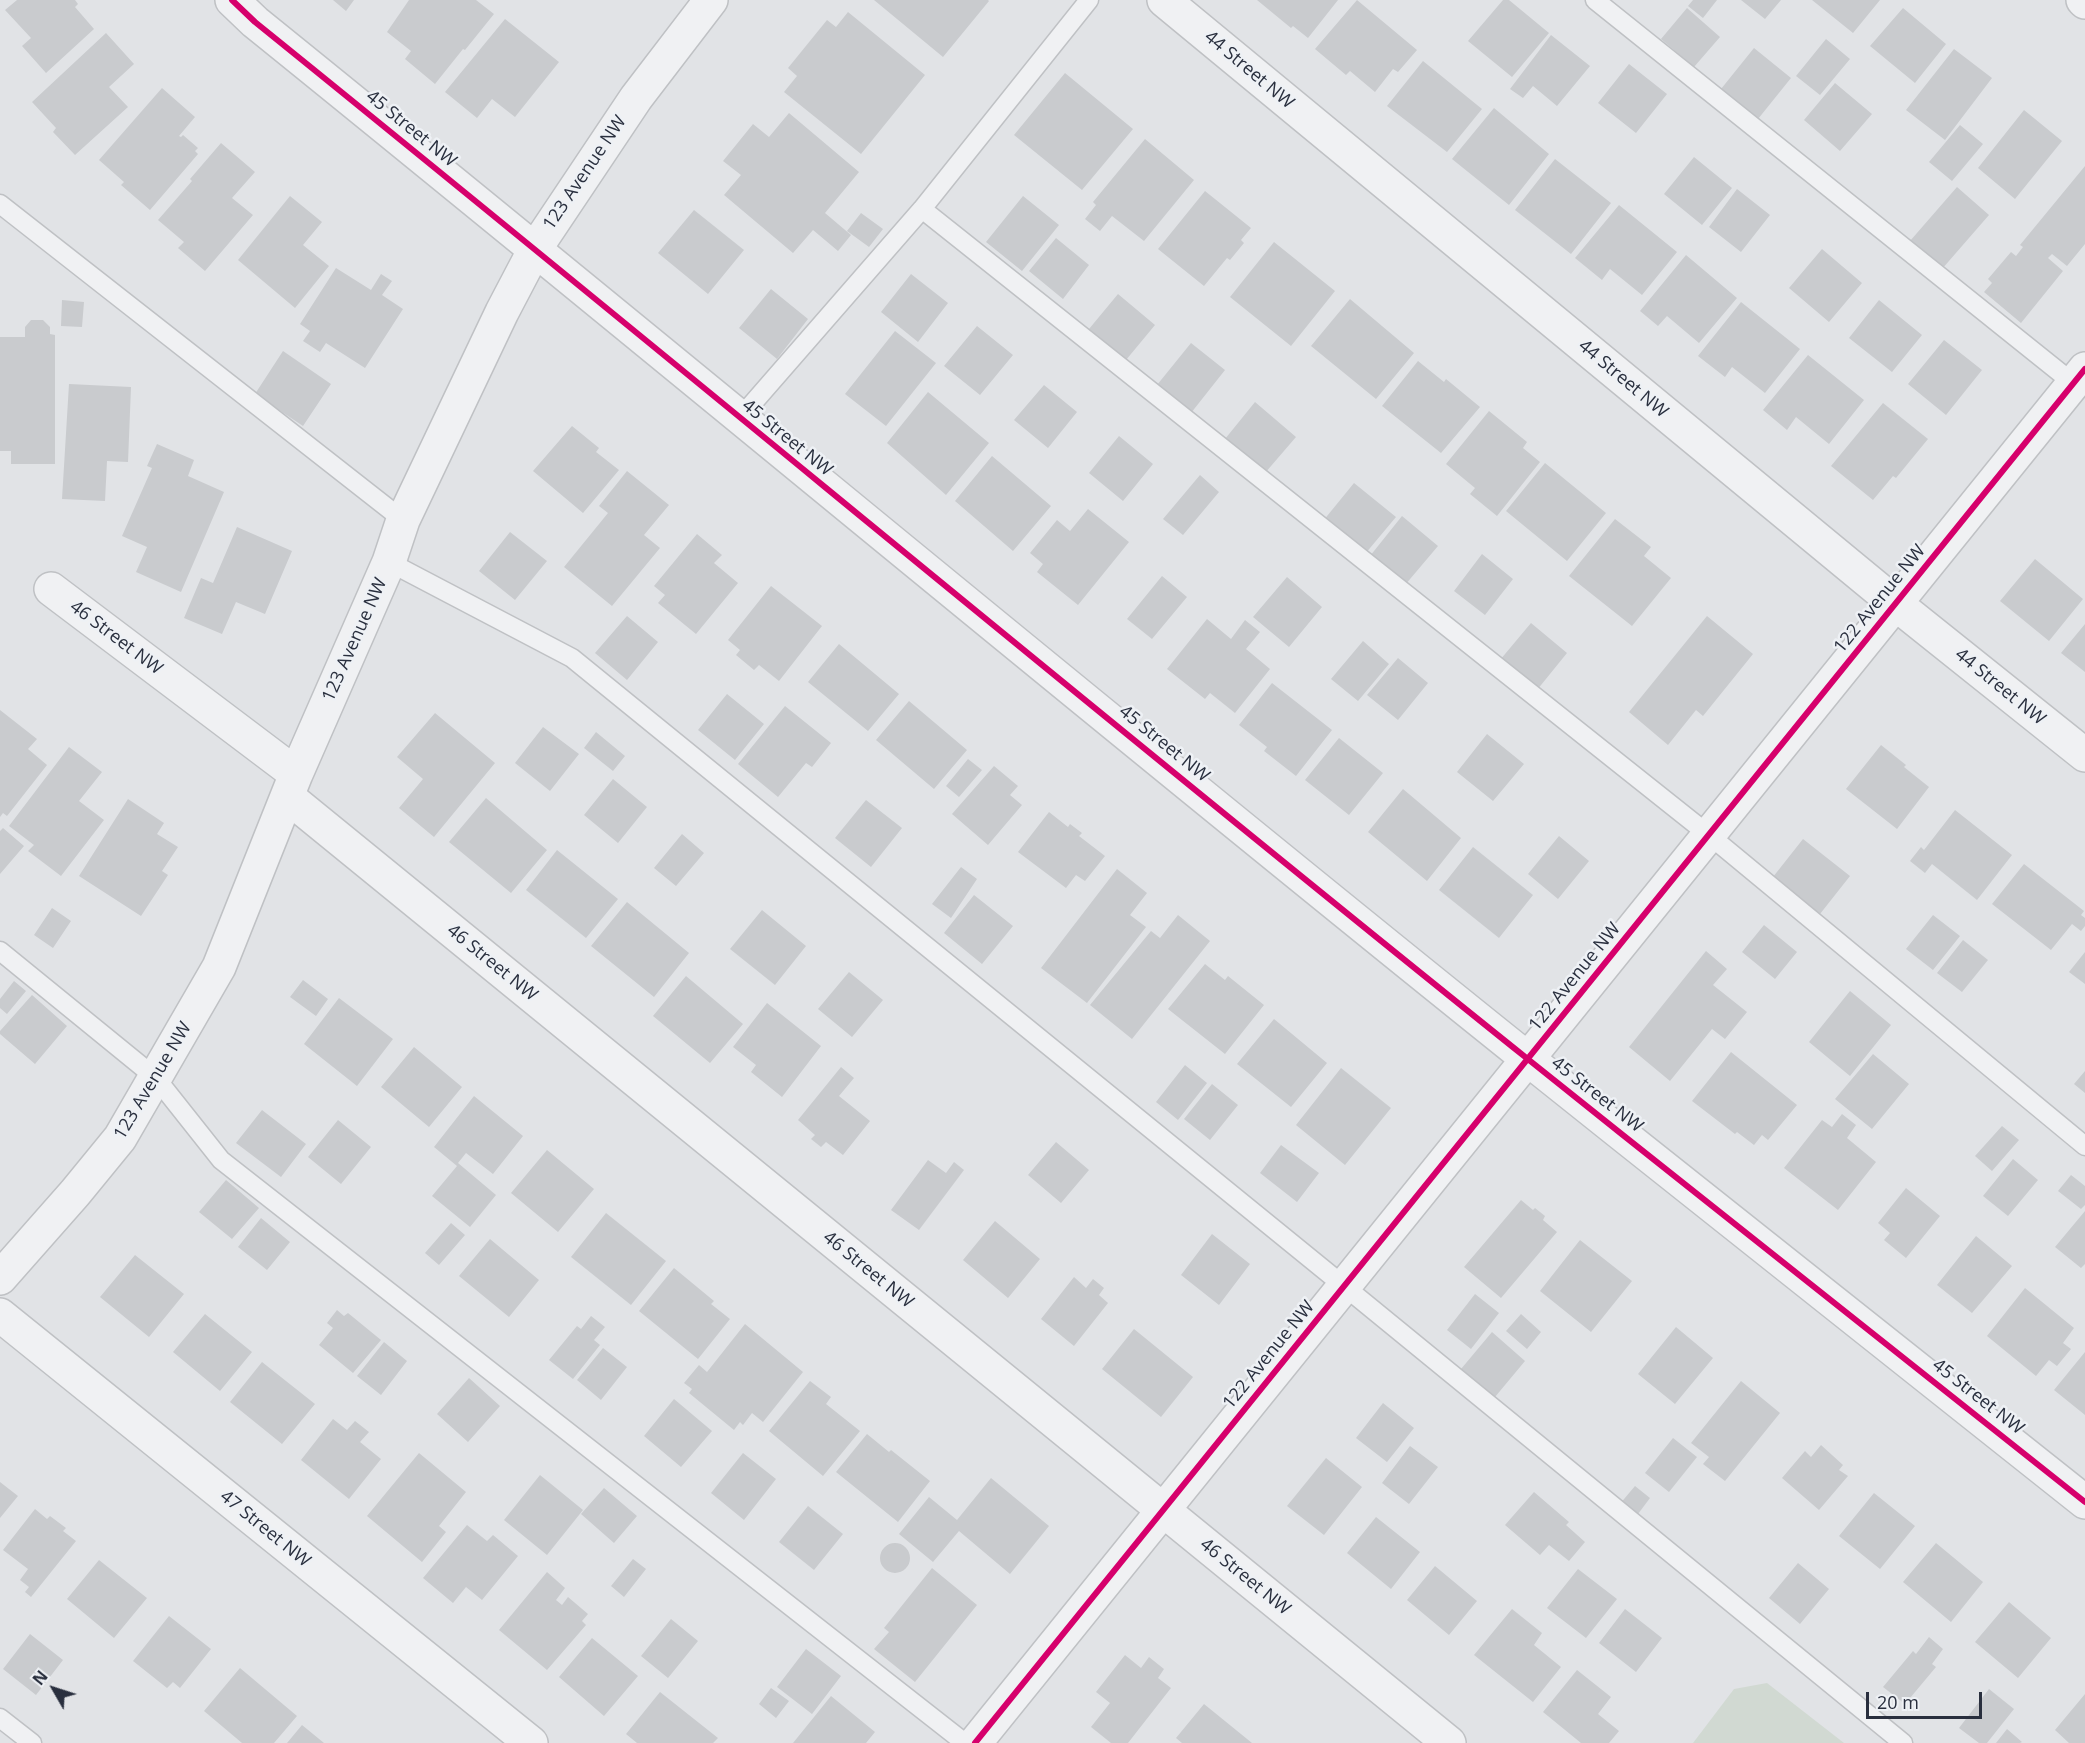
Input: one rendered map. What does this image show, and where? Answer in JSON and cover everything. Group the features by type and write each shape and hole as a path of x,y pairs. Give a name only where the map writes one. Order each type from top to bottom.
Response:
{"street":[{"name":"45 Street NW","path":"232,0 255,22 535,249 739,419 1528,1059 2085,1502"},
{"name":"123 Avenue NW","path":"0,1278 120,1138 219,967 292,785 389,562 403,520 502,312 535,249 636,98 711,0"},
{"name":"44 Street NW","path":"1164,0 1896,604 2085,755"},
{"name":"122 Avenue NW","path":"975,1743 1708,835 2081,382"},
{"name":"46 Street NW","path":"51,589 292,785 1164,1510 1449,1743"},
{"name":"47 Street NW","path":"0,1315 531,1743"}],"lane":[{"path":"739,419 922,209 1089,0"},
{"path":"1595,0 2081,382"},
{"path":"0,204 403,520"},
{"path":"922,209 1708,835 2085,1146"},
{"path":"389,562 572,658 1903,1743"},
{"path":"0,951 156,1078 221,1160 965,1743"},
{"path":"0,1718 32,1743"}],"shaded area":[{"path":"1767,1683 1844,1743 1693,1743 1734,1689"}],"building":[{"path":"17,0 75,0 78,4 75,7 94,29 46,73 22,46 31,38 5,10"},
{"path":"333,0 354,0 346,11"},
{"path":"409,0 476,0 494,14 435,84 405,59 411,51 387,32"},
{"path":"874,0 988,0 989,1 943,57"},
{"path":"1257,0 1338,0 1308,38 1293,26 1291,28"},
{"path":"1357,0 1417,50 1398,72 1393,69 1375,92 1350,71 1346,75 1315,49"},
{"path":"1503,0 1509,0 1549,33 1512,77 1468,41"},
{"path":"1693,0 1717,0 1703,18 1688,6"},
{"path":"1741,0 1781,0 1765,19"},
{"path":"1812,0 1880,0 1853,33"},
{"path":"1687,8 1720,37 1694,67 1661,39"},
{"path":"1903,8 1946,44 1915,83 1870,46"},
{"path":"848,12 925,75 861,154 784,92 797,76 788,68 827,20 836,27"},
{"path":"505,19 559,62 515,117 492,99 477,118 445,92"},
{"path":"106,33 134,64 109,87 128,107 75,155 53,132 56,128 32,102"},
{"path":"1551,35 1590,66 1557,106 1533,86 1523,98 1510,89"},
{"path":"1826,39 1850,59 1820,95 1796,76"},
{"path":"1754,48 1791,78 1758,119 1721,89"},
{"path":"1954,49 1992,78 1945,140 1906,110"},
{"path":"1423,61 1482,109 1447,152 1387,106"},
{"path":"1629,64 1667,94 1636,133 1598,103"},
{"path":"1065,73 1133,129 1082,190 1014,135"},
{"path":"1835,83 1872,114 1840,151 1804,120"},
{"path":"162,88 195,117 179,136 183,135 198,148 195,151 198,154 150,210 121,185 124,182 99,160"},
{"path":"1494,108 1549,154 1509,205 1452,159"},
{"path":"2024,110 2062,141 2015,199 1978,168"},
{"path":"789,113 859,172 825,213 851,235 838,251 813,230 793,253 724,195 741,175 723,161 753,124 769,137"},
{"path":"1960,125 1983,144 1952,181 1929,162"},
{"path":"1145,139 1194,180 1144,241 1112,216 1100,231 1085,219 1096,205 1093,202"},
{"path":"221,143 255,172 232,198 253,215 205,271 178,248 184,242 158,220"},
{"path":"1694,157 1732,188 1702,225 1664,194"},
{"path":"1555,159 1611,203 1571,254 1515,210"},
{"path":"2085,166 2085,244 2067,266 2052,254 2048,258 2063,271 2021,323 1984,292 1992,283 1988,279 2011,252 2016,256 2023,247 2020,245"},
{"path":"1957,187 1989,215 1942,269 1910,241"},
{"path":"1737,189 1770,215 1741,252 1709,227"},
{"path":"1205,191 1251,228 1241,240 1244,243 1230,260 1227,258 1204,286 1158,249"},
{"path":"290,196 322,222 303,245 329,266 295,308 238,260"},
{"path":"1023,196 1059,225 1022,271 986,242"},
{"path":"1619,205 1677,252 1642,295 1610,269 1602,280 1575,258"},
{"path":"694,210 744,250 708,294 658,253"},
{"path":"861,213 883,229 869,247 847,231"},
{"path":"1056,238 1089,265 1063,299 1029,271"},
{"path":"1274,242 1335,291 1291,346 1230,297"},
{"path":"1822,249 1862,283 1829,322 1789,288"},
{"path":"1686,255 1737,298 1699,343 1667,316 1658,326 1640,311"},
{"path":"336,268 371,290 381,274 392,281 382,295 403,309 365,368 326,343 320,352 303,341 310,331 300,324"},
{"path":"911,274 948,303 918,342 881,312"},
{"path":"771,289 808,319 777,359 739,328"},
{"path":"1118,294 1155,325 1126,360 1089,329"},
{"path":"1350,299 1414,353 1376,399 1311,346"},
{"path":"62,300 84,302 82,327 61,326"},
{"path":"1879,300 1922,335 1892,372 1849,338"},
{"path":"1741,302 1800,349 1765,393 1732,367 1725,377 1698,356"},
{"path":"31,320 43,320 50,327 50,334 55,335 55,464 11,464 11,451 0,451 0,337 25,337 25,327"},
{"path":"977,326 1013,355 980,395 944,366"},
{"path":"895,331 936,363 886,426 845,394"},
{"path":"1944,340 1982,370 1946,415 1908,384"},
{"path":"1191,343 1225,370 1191,413 1157,385"},
{"path":"283,351 331,384 303,426 255,394"},
{"path":"1808,355 1864,400 1829,444 1796,417 1787,430 1763,410"},
{"path":"1418,361 1444,382 1446,379 1480,407 1441,453 1382,406"},
{"path":"69,384 131,387 128,462 107,461 105,501 62,499"},
{"path":"1044,385 1077,412 1048,448 1014,420"},
{"path":"928,392 989,443 946,495 887,443"},
{"path":"1255,402 1296,437 1265,473 1225,439"},
{"path":"1883,403 1928,439 1896,478 1893,476 1873,500 1831,466"},
{"path":"1489,411 1527,442 1523,448 1540,462 1497,516 1470,494 1475,488 1446,464"},
{"path":"572,426 599,448 596,452 619,470 583,513 533,471"},
{"path":"1119,436 1153,464 1123,501 1089,473"},
{"path":"157,444 194,460 188,476 224,492 181,592 136,572 147,547 122,536 152,468 147,466"},
{"path":"992,456 1051,506 1013,551 955,501"},
{"path":"1545,463 1606,513 1567,561 1506,511"},
{"path":"627,471 669,505 644,535 660,548 612,606 564,567 608,513 599,506"},
{"path":"1200,475 1219,492 1183,535 1163,519"},
{"path":"1354,483 1396,517 1365,554 1323,521"},
{"path":"1088,509 1129,542 1078,605 1037,572 1043,564 1030,553 1057,520 1070,531"},
{"path":"1402,516 1438,546 1405,585 1370,556"},
{"path":"1615,519 1651,547 1644,556 1671,578 1632,626 1569,576"},
{"path":"237,527 292,551 265,614 236,602 222,634 184,618 201,578 213,583"},
{"path":"510,532 547,561 515,600 479,571"},
{"path":"697,534 722,555 714,563 738,583 696,634 658,603 665,595 654,586"},
{"path":"1482,554 1513,579 1485,615 1454,591"},
{"path":"2035,559 2083,599 2049,641 2000,601"},
{"path":"1162,576 1187,597 1152,639 1127,619"},
{"path":"1287,577 1322,607 1289,647 1253,617"},
{"path":"771,586 822,626 779,681 759,665 754,670 736,655 740,650 728,640"},
{"path":"627,616 658,642 627,680 595,653"},
{"path":"1707,616 1753,654 1703,716 1696,710 1668,745 1629,712"},
{"path":"1207,619 1231,639 1245,620 1260,632 1246,649 1270,669 1235,713 1210,693 1205,699 1167,669"},
{"path":"1531,623 1567,653 1537,690 1500,660"},
{"path":"2085,624 2085,672 2061,653"},
{"path":"1363,641 1389,664 1358,701 1331,679"},
{"path":"839,644 899,694 868,731 808,682"},
{"path":"1398,658 1428,683 1398,720 1367,695"},
{"path":"1272,683 1332,730 1296,776 1264,751 1267,747 1239,725"},
{"path":"727,694 764,724 735,760 698,730"},
{"path":"909,701 967,750 934,789 876,740"},
{"path":"785,706 831,743 812,767 806,763 778,797 738,764"},
{"path":"0,710 37,739 28,749 47,765 7,816 3,813 0,817"},
{"path":"435,713 495,763 434,837 399,808 423,779 397,757"},
{"path":"543,727 579,754 550,791 515,763"},
{"path":"596,732 625,756 613,771 584,748"},
{"path":"1487,734 1524,764 1493,801 1457,772"},
{"path":"1339,738 1383,773 1349,815 1305,780"},
{"path":"1881,745 1929,787 1897,829 1846,789"},
{"path":"69,747 102,772 79,801 104,820 61,876 28,851 34,845 9,826"},
{"path":"968,759 982,770 959,797 946,786"},
{"path":"994,766 1018,786 1010,795 1022,805 988,845 952,814"},
{"path":"613,779 647,807 618,843 584,815"},
{"path":"1403,789 1461,838 1427,881 1368,832"},
{"path":"486,798 547,850 511,893 449,842"},
{"path":"128,799 164,823 157,834 178,847 162,871 168,875 141,916 79,876"},
{"path":"866,800 902,828 871,867 835,838"},
{"path":"1955,810 2012,855 1977,900 1932,864 1925,873 1910,861 1921,847 1924,850"},
{"path":"1049,812 1068,827 1070,824 1082,833 1079,836 1105,856 1085,881 1076,875 1066,888 1018,852"},
{"path":"3,828 24,846 0,874 0,831"},
{"path":"682,834 704,853 676,886 654,868"},
{"path":"1559,836 1589,861 1558,899 1528,874"},
{"path":"1803,839 1850,876 1820,914 1773,877"},
{"path":"1473,847 1533,895 1499,938 1439,890"},
{"path":"557,850 618,899 586,938 526,890"},
{"path":"2024,864 2084,911 2081,915 2085,918 2085,926 2081,931 2072,924 2051,950 1992,904"},
{"path":"961,867 977,879 951,918 932,904"},
{"path":"1117,869 1147,893 1130,915 1146,927 1087,1003 1041,968"},
{"path":"974,895 1013,926 982,964 944,933"},
{"path":"627,902 689,953 654,997 591,946"},
{"path":"52,908 71,921 53,948 34,935"},
{"path":"762,910 806,946 775,985 730,949"},
{"path":"1178,915 1210,941 1132,1039 1090,1005 1151,931 1160,938"},
{"path":"1933,915 1960,936 1933,970 1906,949"},
{"path":"1764,925 1797,952 1775,979 1742,952"},
{"path":"1963,940 1988,960 1962,992 1937,973"},
{"path":"1706,951 1727,969 1713,985 1747,1012 1725,1039 1712,1029 1670,1081 1629,1047"},
{"path":"2085,952 2085,984 2069,972"},
{"path":"1205,964 1225,980 1228,976 1264,1005 1225,1054 1168,1009"},
{"path":"849,972 883,1000 852,1037 818,1009"},
{"path":"686,976 743,1024 710,1063 653,1016"},
{"path":"303,980 328,999 316,1016 290,997"},
{"path":"14,981 26,991 7,1014 0,1008 0,999"},
{"path":"1850,991 1891,1025 1850,1076 1809,1042"},
{"path":"32,995 67,1026 35,1064 0,1034 0,1031"},
{"path":"339,998 393,1039 357,1086 304,1044"},
{"path":"767,1003 821,1046 782,1097 751,1072 756,1065 733,1047"},
{"path":"1274,1019 1327,1063 1291,1107 1237,1064"},
{"path":"414,1047 462,1087 429,1127 381,1087"},
{"path":"1731,1052 1797,1105 1768,1140 1762,1135 1754,1145 1737,1132 1735,1134 1692,1101"},
{"path":"1873,1054 1909,1084 1872,1129 1835,1099"},
{"path":"1185,1065 1207,1083 1178,1120 1156,1102"},
{"path":"841,1067 854,1078 839,1096 870,1121 843,1155 826,1142 821,1147 811,1139 815,1135 798,1120"},
{"path":"1341,1068 1391,1108 1345,1165 1296,1125"},
{"path":"2085,1071 2085,1093 2074,1084"},
{"path":"1212,1084 1238,1105 1210,1140 1184,1119"},
{"path":"474,1096 523,1136 493,1174 466,1153 458,1163 496,1195 470,1227 432,1196 457,1166 434,1147"},
{"path":"262,1110 306,1144 281,1177 236,1143"},
{"path":"1842,1114 1856,1125 1847,1138 1876,1162 1838,1210 1784,1168 1822,1120 1832,1127"},
{"path":"338,1120 371,1147 341,1184 308,1157"},
{"path":"2002,1126 2019,1140 1992,1171 1975,1156"},
{"path":"1056,1142 1089,1170 1061,1203 1028,1175"},
{"path":"1281,1145 1319,1173 1297,1202 1260,1173"},
{"path":"547,1150 594,1189 558,1232 511,1193"},
{"path":"2013,1159 2038,1180 2008,1216 1983,1196"},
{"path":"928,1160 946,1173 954,1162 964,1170 919,1230 891,1210"},
{"path":"2071,1175 2085,1186 2085,1205 2081,1209 2058,1191"},
{"path":"226,1180 259,1208 232,1239 199,1212"},
{"path":"1906,1188 1940,1216 1906,1258 1884,1240 1890,1233 1878,1223"},
{"path":"1521,1200 1545,1216 1543,1220 1557,1232 1501,1298 1464,1267"},
{"path":"2085,1211 2085,1264 2081,1268 2055,1247"},
{"path":"606,1213 666,1261 631,1305 571,1257"},
{"path":"261,1218 290,1242 267,1270 238,1247"},
{"path":"995,1221 1040,1259 1008,1298 963,1260"},
{"path":"451,1223 465,1235 439,1265 425,1253"},
{"path":"1212,1234 1250,1264 1219,1305 1181,1275"},
{"path":"1976,1236 2012,1266 1972,1313 1937,1285"},
{"path":"490,1239 539,1280 509,1317 459,1276"},
{"path":"1580,1240 1632,1281 1591,1332 1540,1291"},
{"path":"135,1255 184,1294 149,1337 100,1297"},
{"path":"674,1268 714,1301 711,1304 730,1319 698,1359 639,1311"},
{"path":"1074,1277 1086,1288 1093,1279 1104,1288 1099,1295 1108,1303 1074,1346 1041,1319"},
{"path":"2025,1288 2074,1328 2063,1343 2071,1349 2057,1366 2049,1360 2036,1376 1987,1336"},
{"path":"1475,1294 1499,1313 1471,1349 1447,1330"},
{"path":"337,1310 344,1316 348,1313 381,1340 353,1373 319,1345 333,1328 327,1323"},
{"path":"205,1314 252,1352 220,1391 173,1352"},
{"path":"1521,1314 1541,1332 1527,1349 1506,1331"},
{"path":"591,1316 605,1327 594,1340 600,1345 573,1379 549,1360 577,1326 581,1329"},
{"path":"745,1324 803,1372 763,1422 752,1413 743,1425 740,1422 734,1430 689,1393 692,1389 684,1383 699,1365 707,1372"},
{"path":"1676,1327 1713,1358 1675,1404 1638,1374"},
{"path":"1134,1329 1193,1377 1161,1417 1102,1369"},
{"path":"1492,1332 1525,1361 1495,1397 1461,1369"},
{"path":"384,1342 407,1361 381,1395 357,1376"},
{"path":"603,1348 627,1367 601,1400 577,1380"},
{"path":"2085,1352 2085,1415 2054,1390"},
{"path":"262,1362 315,1404 282,1444 230,1402"},
{"path":"469,1378 500,1406 468,1442 437,1414"},
{"path":"810,1381 831,1397 826,1404 860,1431 823,1476 769,1431"},
{"path":"1741,1381 1780,1413 1725,1481 1703,1464 1709,1457 1691,1443"},
{"path":"674,1399 712,1431 681,1467 644,1436"},
{"path":"1383,1403 1414,1428 1387,1462 1356,1438"},
{"path":"333,1419 347,1430 355,1421 369,1432 360,1442 381,1459 349,1499 301,1460"},
{"path":"867,1434 930,1481 898,1522 836,1472"},
{"path":"1673,1438 1697,1457 1669,1492 1645,1473"},
{"path":"1821,1445 1843,1465 1839,1470 1848,1476 1819,1510 1782,1478 1805,1451 1811,1457"},
{"path":"1410,1446 1438,1467 1409,1504 1382,1483"},
{"path":"419,1453 466,1492 439,1526 446,1532 422,1562 367,1516"},
{"path":"743,1453 776,1479 744,1520 711,1493"},
{"path":"1326,1458 1362,1487 1324,1535 1287,1506"},
{"path":"540,1475 583,1510 547,1555 504,1520"},
{"path":"991,1478 1049,1526 1010,1574 959,1531 933,1562 899,1534 929,1497 957,1520"},
{"path":"0,1482 18,1496 0,1518"},
{"path":"1635,1486 1650,1498 1635,1518 1619,1505"},
{"path":"604,1488 637,1516 614,1543 581,1514"},
{"path":"1534,1492 1569,1522 1566,1525 1585,1542 1569,1561 1549,1545 1540,1555 1505,1525"},
{"path":"1874,1493 1915,1526 1880,1569 1839,1536"},
{"path":"808,1506 843,1534 814,1570 779,1542"},
{"path":"35,1509 47,1519 50,1516 66,1528 63,1531 76,1541 31,1597 25,1592 29,1587 20,1580 28,1569 3,1550"},
{"path":"1376,1517 1420,1552 1391,1589 1347,1553"},
{"path":"467,1525 487,1541 493,1535 518,1556 482,1600 466,1587 453,1603 423,1578"},
{"path":"895,1543 901,1544 909,1552 909,1564 901,1572 895,1573 889,1572 881,1564 880,1558 881,1552 889,1544"},
{"path":"1936,1543 1983,1582 1951,1622 1903,1582"},
{"path":"633,1559 646,1569 624,1597 611,1586"},
{"path":"99,1560 147,1598 114,1638 67,1599"},
{"path":"1798,1563 1829,1589 1800,1624 1769,1598"},
{"path":"1435,1566 1477,1601 1449,1635 1407,1600"},
{"path":"932,1568 977,1605 915,1682 874,1649 889,1632 884,1628"},
{"path":"1578,1569 1617,1599 1586,1638 1547,1608"},
{"path":"547,1572 565,1588 556,1600 562,1605 568,1597 588,1614 582,1621 586,1625 547,1670 499,1630"},
{"path":"2009,1602 2051,1638 2018,1678 1975,1642"},
{"path":"1512,1609 1542,1633 1534,1645 1561,1667 1533,1702 1474,1655"},
{"path":"1625,1609 1662,1638 1636,1672 1599,1643"},
{"path":"169,1616 211,1649 180,1688 173,1682 167,1688 133,1661"},
{"path":"671,1619 698,1641 668,1678 641,1656"},
{"path":"30,1634 63,1660 36,1695 3,1669"},
{"path":"1929,1637 1943,1649 1932,1664 1936,1667 1905,1704 1883,1687 1913,1651 1916,1654"},
{"path":"592,1638 638,1676 604,1716 559,1677"},
{"path":"806,1649 841,1676 812,1714 777,1687"},
{"path":"1125,1655 1141,1668 1149,1657 1164,1669 1158,1678 1171,1688 1128,1743 1111,1743 1091,1727 1110,1703 1096,1692"},
{"path":"240,1668 297,1716 274,1743 242,1743 204,1711"},
{"path":"1577,1670 1611,1697 1598,1714 1619,1731 1609,1743 1581,1743 1543,1712"},
{"path":"771,1688 789,1701 776,1718 759,1704"},
{"path":"1989,1689 2014,1709 1987,1743 1979,1743 1959,1728"},
{"path":"660,1692 718,1738 713,1743 637,1743 626,1734"},
{"path":"2085,1694 2085,1743 2069,1743 2055,1730"},
{"path":"831,1696 875,1732 866,1743 793,1743"},
{"path":"1204,1704 1252,1743 1182,1743 1176,1738"},
{"path":"302,1725 324,1743 287,1743"},
{"path":"2007,1729 2022,1742 1996,1743"}],"cycle path":[{"path":"232,0 255,22 1369,931 2085,1502"},
{"path":"975,1743 2085,369"}]}
